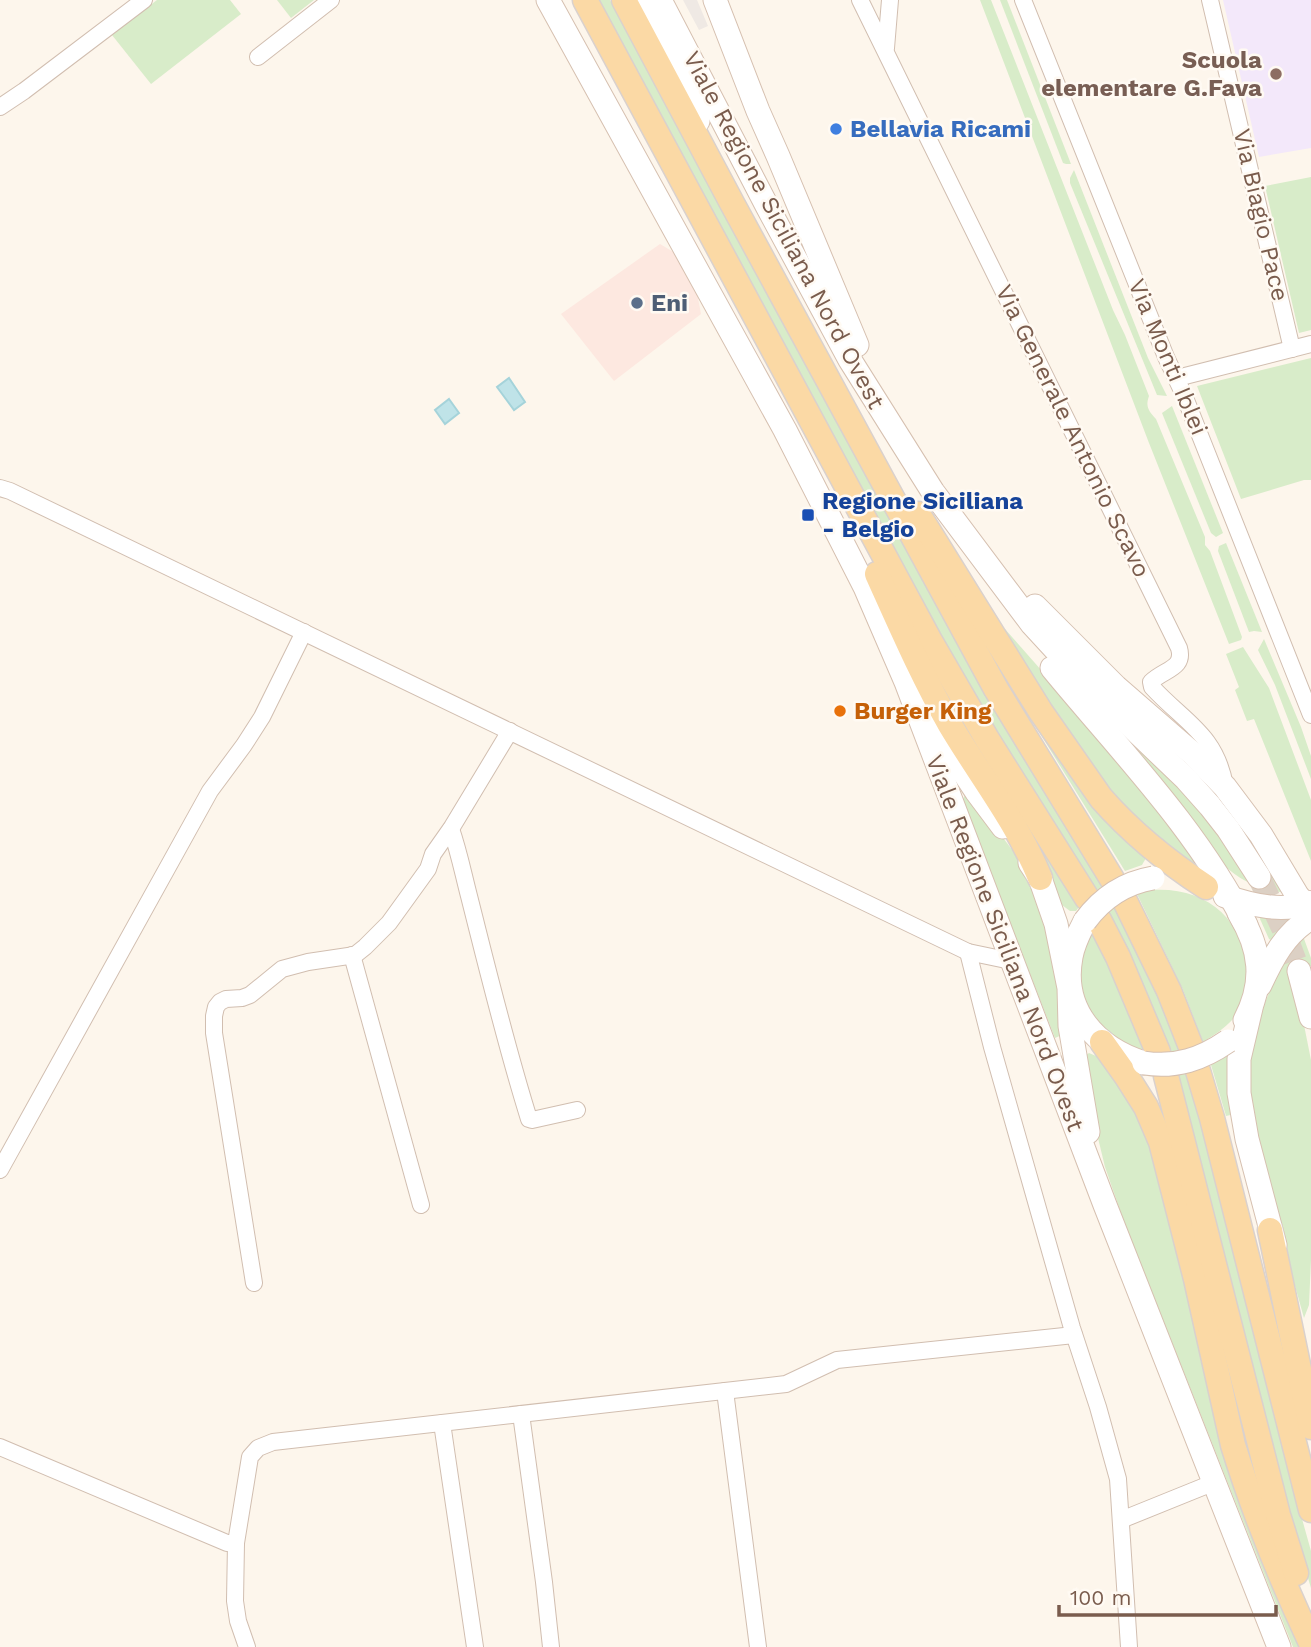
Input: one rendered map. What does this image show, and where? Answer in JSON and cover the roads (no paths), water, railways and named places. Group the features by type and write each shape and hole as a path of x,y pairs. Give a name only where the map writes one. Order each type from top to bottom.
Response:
{"main road":[{"path":"585,0 929,639 1118,957 1151,1057"},
{"name":"Viale Regione Siciliana Nord Ovest","path":"624,0 996,690 1118,889 1169,991 1194,1059 1219,1145 1311,1510"},
{"path":"786,304 1041,712 1101,798 1186,874 1220,894"},
{"path":"757,320 926,682 951,727 1016,827 1040,878"},
{"path":"1102,1042 1142,1100 1156,1126 1196,1279 1236,1456 1284,1585 1311,1643"},
{"path":"1166,1076 1278,1515 1311,1617"},
{"path":"1270,1230 1311,1427"}],"street":[{"path":"0,107 144,0"},
{"path":"258,57 331,0"},
{"name":"Viale Regione Siciliana Nord Ovest","path":"548,0 785,430 865,587 906,682 1105,1205 1279,1647"},
{"path":"642,0 685,87 733,205"},
{"name":"Viale Regione Siciliana Nord Ovest","path":"660,0 850,360 933,492 1032,624 1072,669 1168,761 1210,806 1259,877"},
{"path":"715,0 758,111 897,435"},
{"name":"Via Generale Antonio Scavo","path":"860,0 1179,648 1180,662 1158,674 1151,682 1152,687 1205,738 1215,752 1225,787"},
{"path":"886,50 890,0"},
{"name":"Via Monti Iblei","path":"1023,0 1311,715"},
{"name":"Via Biagio Pace","path":"1210,0 1293,349"},
{"path":"730,133 749,158 761,159 765,155 766,147 758,111"},
{"path":"1177,378 1311,344"},
{"path":"0,488 968,952 1012,961"},
{"path":"933,492 1013,619 1063,682 1147,779 1210,862 1220,894 1246,925 1254,940 1258,979 1239,1059 1239,1093 1247,1139 1270,1230 1311,1366"},
{"path":"977,550 1116,687 1192,753 1225,787 1261,835 1297,895 1302,901 1311,903"},
{"path":"0,1170 210,791 262,717 304,632"},
{"path":"906,682 976,791 1040,878 1056,924 1074,1005 1102,1042 1115,1051 1151,1057 1169,1065 1208,1054 1228,1041 1243,1024 1269,965 1282,944 1311,918"},
{"path":"254,1283 214,1033 216,1007 226,999 242,999 250,995 282,969 352,955 365,947 389,923 428,869 433,854 510,732"},
{"path":"451,829 461,858 517,1082 529,1119 577,1110"},
{"path":"1105,1205 1088,1130 1070,1026 1071,955 1091,913 1111,894 1131,883 1153,878 1177,878 1244,902 1278,908 1311,903"},
{"path":"968,952 992,1047 1118,1479 1129,1647"},
{"path":"352,955 421,1205"},
{"path":"1299,971 1311,1017"},
{"path":"247,1647 238,1621 235,1601 236,1543 250,1457 258,1448 273,1442 786,1384 837,1360 1074,1335"},
{"path":"724,1391 758,1647"},
{"path":"521,1414 551,1647"},
{"path":"442,1423 475,1647"},
{"path":"0,1447 227,1543 236,1543"},
{"path":"1121,1520 1215,1482"}],"water":[{"path":"509,378 525,402 514,410 497,387"},
{"path":"449,399 459,413 445,424 435,410"}],"tunnel":[{"path":"1259,877 1299,971"}],"place":[{"name":"Scuola elementare G.Fava","path":"1276,74"},
{"name":"Bellavia Ricami","path":"836,129"},
{"name":"Eni","path":"637,303"},
{"name":"Regione Siciliana - Belgio","path":"808,515"},
{"name":"Burger King","path":"840,711"}]}
